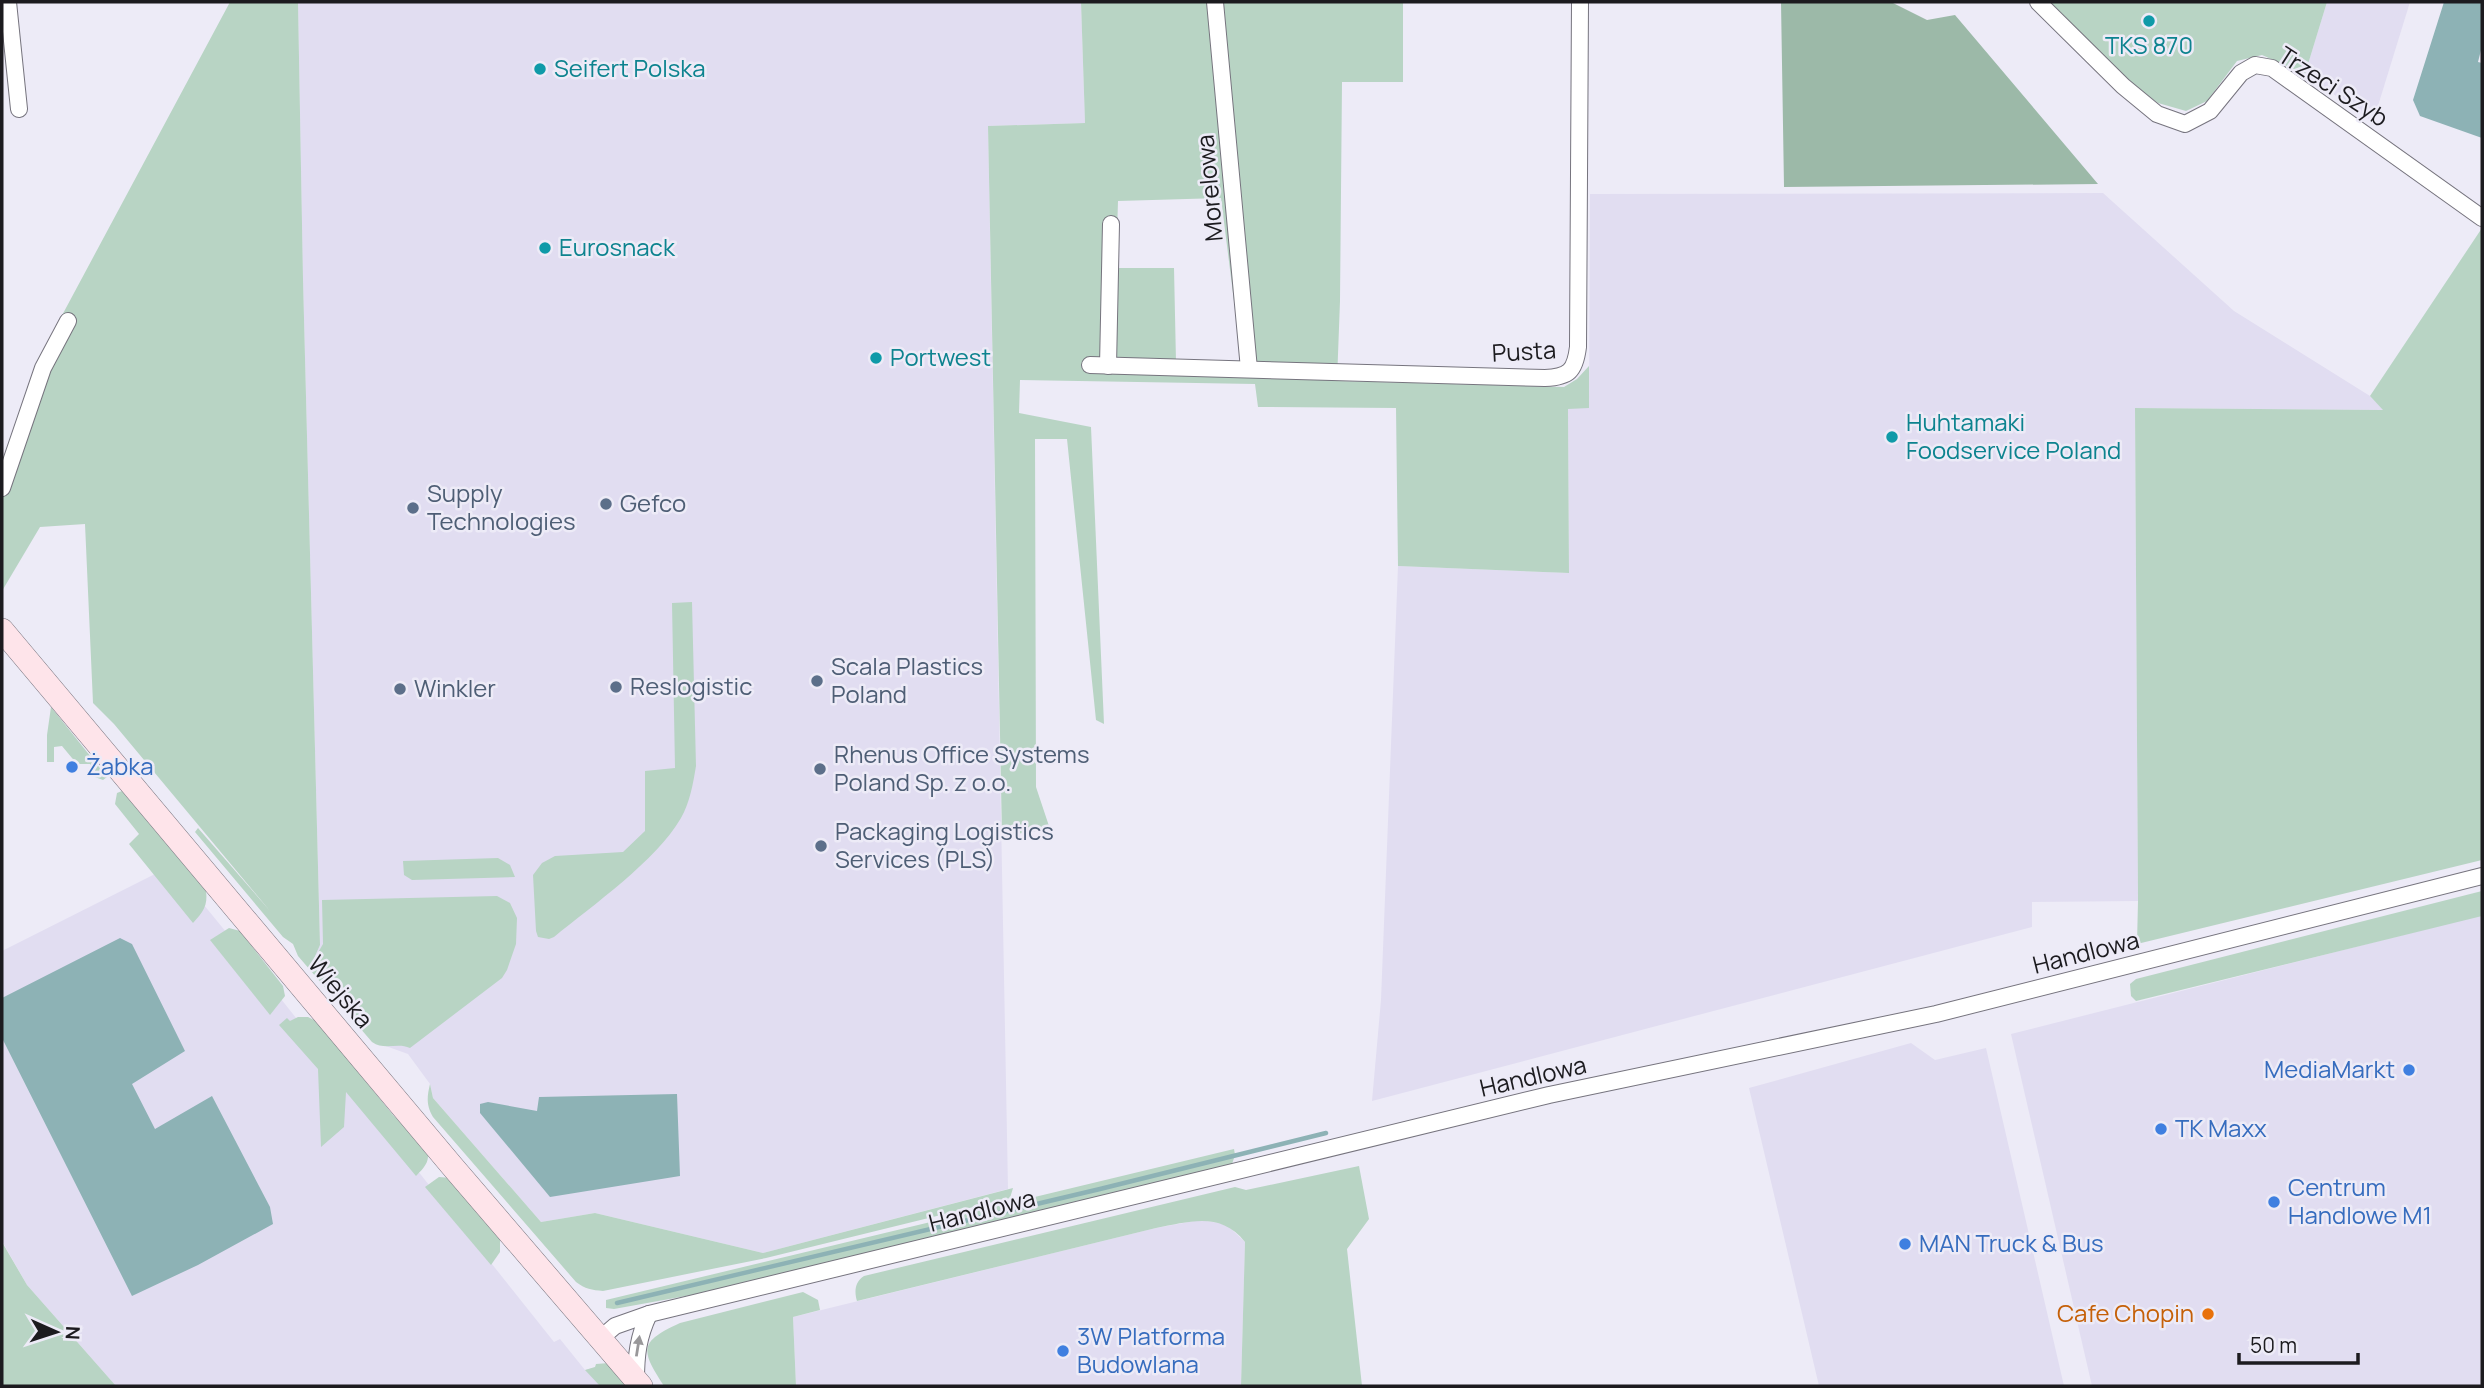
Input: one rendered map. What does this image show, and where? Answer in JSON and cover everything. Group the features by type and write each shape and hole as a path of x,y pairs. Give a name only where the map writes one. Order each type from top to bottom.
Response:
{"street":[{"path":"8,2 19,109"},
{"name":"Morelowa","path":"1215,2 1249,369"},
{"name":"Pusta","path":"1090,365 1545,378 1564,376 1573,368 1578,347 1580,2"},
{"name":"Trzeci Szyb","path":"2038,2 2123,86 2157,114 2185,124 2210,111 2241,73 2255,65 2272,68 2482,218"},
{"path":"1108,366 1111,224"},
{"path":"2,488 43,368 68,321"},
{"name":"Wiejska","path":"2,630 638,1383"},
{"name":"Handlowa","path":"600,1339 615,1326 649,1314 1549,1095 1936,1014 2482,876"},
{"path":"638,1383 636,1350 649,1314"}],"shaded area":[{"path":"230,2 298,2 320,945 312,963 323,944 322,900 497,896 510,903 517,918 516,944 502,978 410,1048 382,1046 372,1042 298,956 293,944 283,937 195,832 198,828 270,911 114,724 93,703 85,524 40,527 2,591 2,461 37,362"},
{"path":"298,2 1081,2 1085,123 988,126 1008,1189 763,1253 595,1213 541,1222 433,1098 430,1084 408,1054 383,1045 312,962 320,945"},
{"path":"1081,2 1403,2 1403,82 1342,82 1337,381 1564,387 1577,379 1589,366 1589,408 1568,409 1569,573 1398,566 1396,408 1258,407 1255,384 1020,380 1019,413 1091,427 1104,724 1096,720 1067,439 1035,439 1036,787 1050,829 1002,836 988,126 1085,123","holes":["1221,198 1242,365 1176,362 1174,268 1116,268 1118,201"]},
{"path":"1781,2 1891,2 1927,20 1955,15 2098,184 1784,187"},
{"path":"2046,2 2327,2 2305,74 2262,55 2237,61 2207,101 2186,111 2158,103 2114,71"},
{"path":"2327,2 2410,2 2373,122 2305,74"},
{"path":"2444,2 2482,2 2482,46 2478,62 2482,63 2482,138 2420,116 2413,100"},
{"path":"2103,193 2234,311 2370,396 2384,410 2135,408 2138,901 2032,902 2032,927 1372,1101 1381,1000 1398,566 1569,573 1568,408 1589,408 1590,194"},
{"path":"2482,228 2482,860 2137,944 2135,408 2383,410 2370,396"},
{"path":"692,602 696,766 684,812 670,834 623,882 554,937 538,937 533,875 542,863 555,856 623,852 645,831 645,771 675,768 672,603"},
{"path":"51,707 107,777 103,780 95,777 90,764 77,764 62,746 54,747 54,762 47,762"},
{"path":"122,791 206,891 204,908 193,923 129,844 139,834 115,804 117,793"},
{"path":"498,858 510,865 515,877 412,880 404,875 403,861"},
{"path":"167,860 554,1342 560,1339 585,1370 605,1365 623,1386 116,1386 27,1285 2,1241 2,951 153,875"},
{"path":"2482,891 2482,916 2136,1001 2131,996 2130,984 2136,979"},
{"name":"Centrum Handlowe M1","path":"2482,915 2482,1386 2092,1386 2011,1034"},
{"path":"229,928 240,931 283,986 285,996 270,1015 210,940"},
{"path":"120,938 132,944 185,1051 132,1084 155,1129 212,1096 270,1207 273,1224 198,1265 132,1296 2,1038 2,998"},
{"path":"298,1017 308,1017 318,1022 393,1115 425,1146 427,1162 416,1176 346,1092 344,1127 321,1147 318,1069 279,1025 287,1018 290,1021"},
{"path":"1911,1043 1935,1060 1986,1048 2064,1386 1819,1386 1749,1088"},
{"path":"430,1084 433,1098 541,1222 595,1213 763,1253 1013,1188 1010,1198 766,1258 603,1291 592,1290 576,1282 433,1117 428,1101"},
{"path":"677,1094 680,1176 550,1197 480,1113 480,1104 488,1102 537,1111 539,1097"},
{"path":"1234,1149 1232,1164 719,1290 614,1309 606,1308 606,1300"},
{"path":"1359,1166 1369,1219 1347,1249 1362,1386 1241,1386 1245,1242 1235,1232 1215,1222 1193,1222 1156,1228 857,1301 856,1287 864,1276 1235,1187 1246,1190"},
{"path":"439,1177 452,1178 500,1233 500,1252 491,1265 425,1187"},
{"path":"1200,1220 1226,1224 1245,1242 1241,1386 796,1386 793,1317 1156,1228"},
{"path":"2,1242 27,1285 116,1386 2,1384"},
{"path":"803,1292 818,1300 820,1310 793,1317 796,1386 664,1386 648,1355 648,1348 657,1336 680,1323"},
{"path":"609,1363 631,1386 600,1386 585,1370 595,1367 596,1364"}],"waterway":[{"path":"617,1303 1326,1133"}],"place":[{"name":"TKS 870","path":"2149,21"},
{"name":"Seifert Polska","path":"540,69"},
{"name":"Eurosnack","path":"545,248"},
{"name":"Portwest","path":"876,358"},
{"name":"Huhtamaki Foodservice Poland","path":"1892,437"},
{"name":"Gefco","path":"606,504"},
{"name":"Supply Technologies","path":"413,508"},
{"name":"Scala Plastics Poland","path":"817,681"},
{"name":"Reslogistic","path":"616,687"},
{"name":"Winkler","path":"400,689"},
{"name":"Żabka","path":"72,767"},
{"name":"Rhenus Office Systems Poland Sp. z o.o.","path":"820,769"},
{"name":"Packaging Logistics Services (PLS)","path":"821,846"},
{"name":"MediaMarkt","path":"2409,1070"},
{"name":"TK Maxx","path":"2161,1129"},
{"name":"Centrum Handlowe M1","path":"2274,1202"},
{"name":"MAN Truck & Bus","path":"1905,1244"},
{"name":"Cafe Chopin","path":"2208,1314"},
{"name":"3W Platforma Budowlana","path":"1063,1351"}]}
